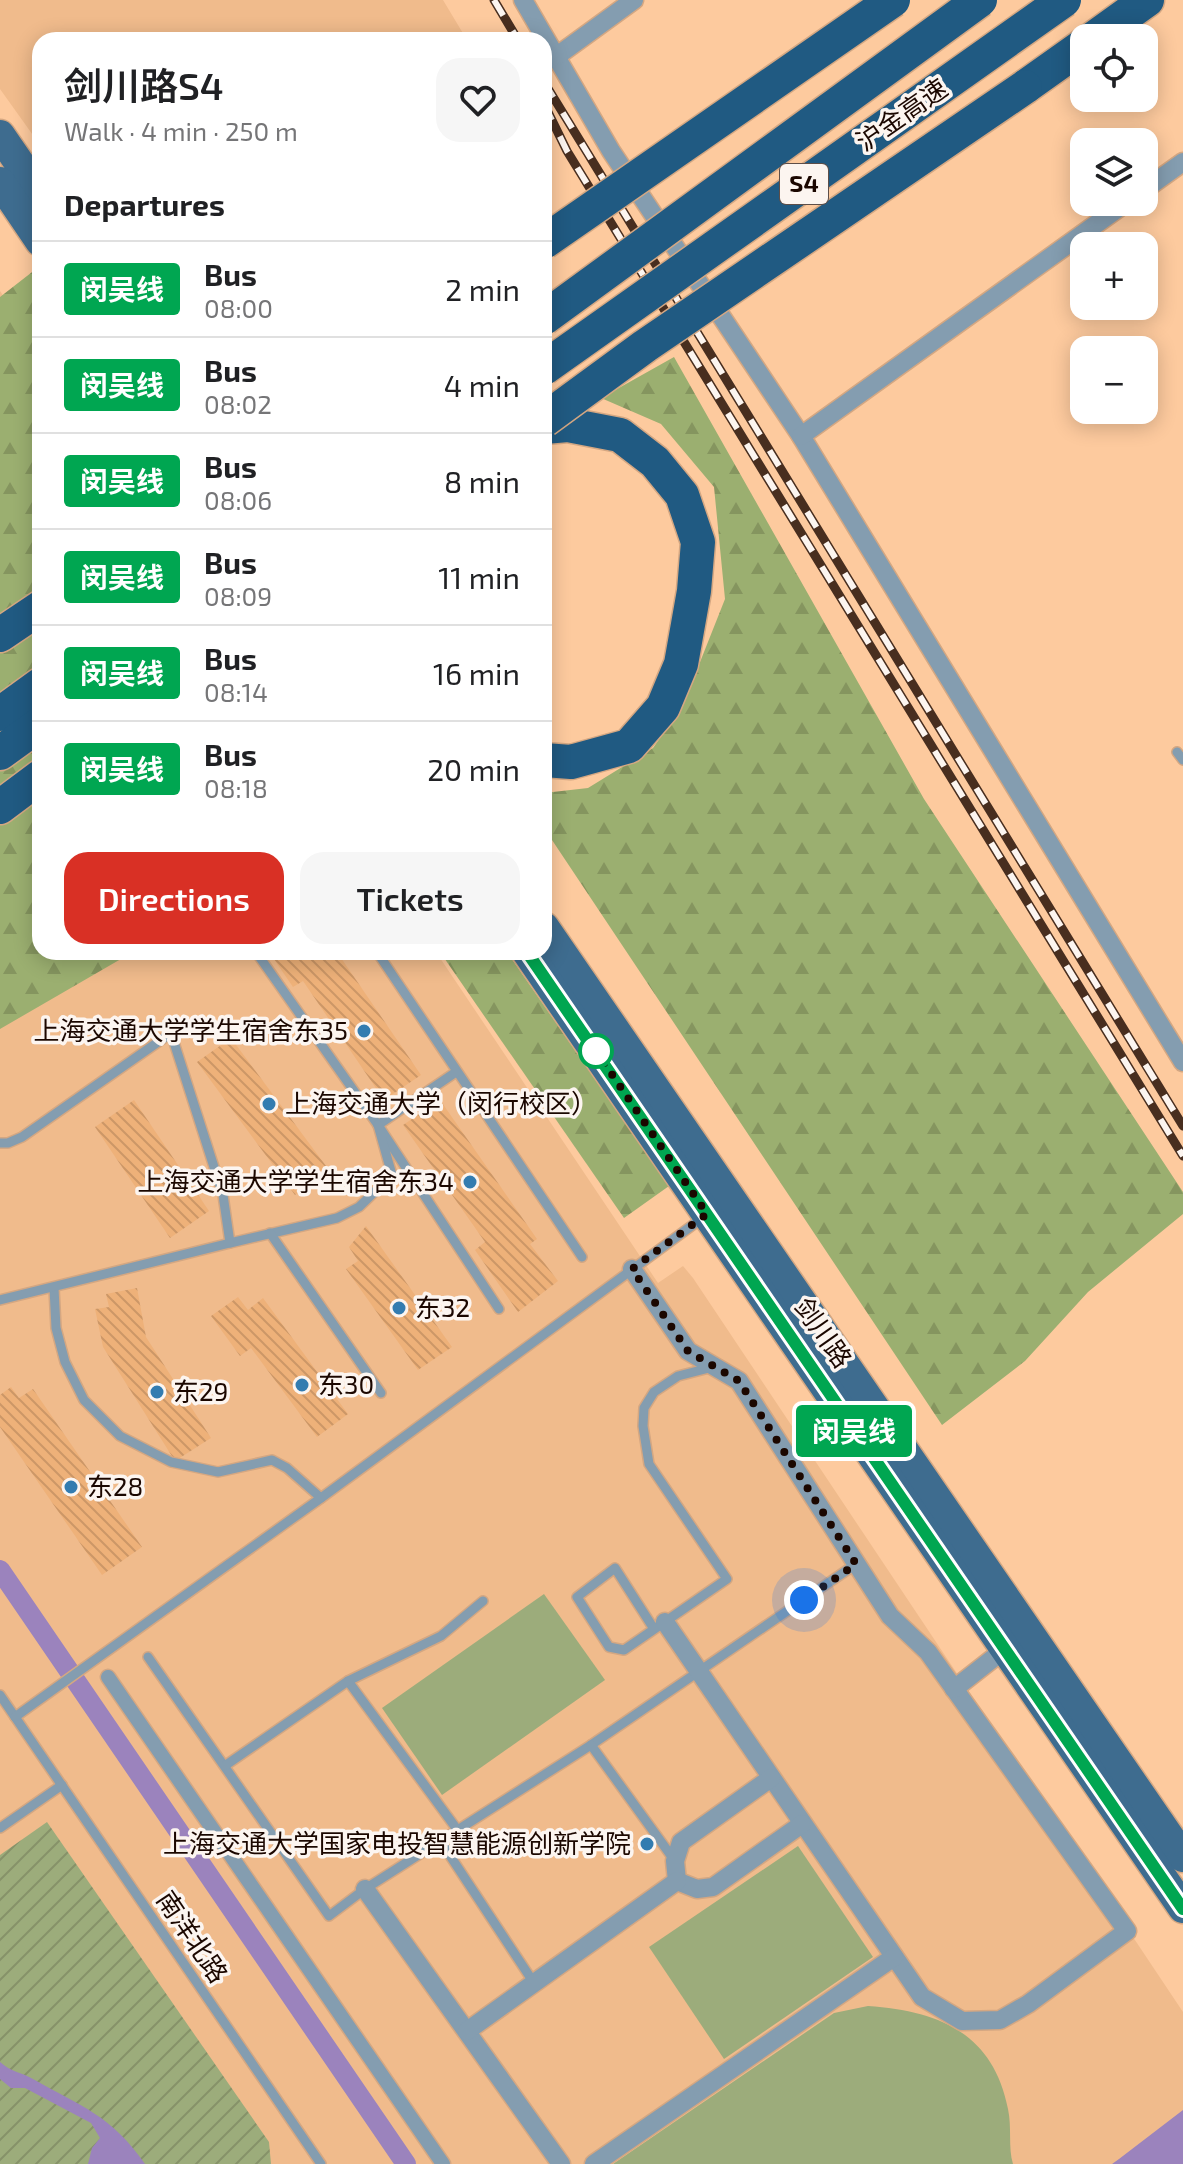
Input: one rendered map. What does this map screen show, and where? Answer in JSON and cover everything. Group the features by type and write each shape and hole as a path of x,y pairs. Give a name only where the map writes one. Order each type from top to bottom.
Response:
{"highway":[{"path":"552,236 893,0"},
{"name":"沪金高速","path":"552,312 980,0"},
{"name":"沪金高速","path":"552,362 1064,0"},
{"path":"1114,24 1147,0"},
{"path":"552,414 645,346 1070,55"},
{"path":"552,426 568,425 620,435 655,462 682,495 698,542 694,591 681,664 663,707 629,746 571,762 552,761"},
{"path":"0,635 32,613"},
{"path":"0,714 32,691"},
{"path":"0,753 32,730"},
{"path":"0,807 32,783"}],"main road":[{"path":"0,135 32,181"},
{"path":"0,182 32,229"},
{"name":"剑川路","path":"552,940 718,1206 1005,1649 1183,1908"},
{"name":"剑川路","path":"533,960 718,1206 1183,1857"}],"street":[{"path":"523,0 542,32"},
{"path":"557,56 634,0"},
{"path":"552,48 611,151 801,436 1183,1062"},
{"path":"1158,180 1183,162"},
{"path":"801,436 1107,216"},
{"path":"632,1269 688,1351 739,1381 890,1616 928,1652 1127,1931 1028,2004 1000,2020 962,2021 922,1997 699,1673 659,1626"},
{"path":"954,1689 1005,1649"},
{"path":"108,1677 443,2164"},
{"path":"677,1881 675,1861 681,1842 771,1778"},
{"path":"677,1881 697,1889 713,1887 802,1824"},
{"path":"467,2031 677,1881"},
{"path":"365,1889 561,2164"},
{"path":"594,2164 894,1957"}],"lane":[{"path":"262,960 378,1125 499,1309"},
{"path":"382,960 582,1257"},
{"path":"0,1143 22,1137 171,1033 223,1195 230,1243"},
{"path":"378,1125 456,1072"},
{"path":"0,1300 337,1218 359,1207 392,1175 378,1125"},
{"path":"15,1717 321,1498 718,1206"},
{"path":"270,1233 381,1393"},
{"path":"54,1288 56,1328 65,1362 84,1400 120,1436 171,1462 218,1472 272,1460 287,1468 321,1498"},
{"path":"659,1626 615,1568 577,1597 609,1647 624,1650 659,1626 727,1579 649,1464 643,1426 644,1408 654,1392 678,1376 714,1367"},
{"path":"148,1657 329,1916 365,1889 459,1832 699,1673 856,1564"},
{"path":"226,1765 348,1681 441,1636 483,1601"},
{"path":"348,1681 459,1832"},
{"name":"南洋北路","path":"0,1695 321,2164"},
{"path":"591,1745 675,1861"},
{"path":"0,1828 62,1785"},
{"path":"441,1842 534,1983"}],"shaded area":[{"path":"0,0 443,0 462,32 32,32 32,134 0,89"},
{"name":"上海交通大学（闵行校区）","path":"0,291 32,339 32,960 441,960 658,1283 683,1266 693,1278 1183,2012 1183,2164 0,2164"},
{"path":"0,2062 108,2123 145,2164 88,2164 92,2148 100,2138 91,2123 25,2088 11,2088 0,2079"},
{"path":"1183,2110 1183,2164 1112,2164 1119,2159"}],"green space":[{"path":"32,272 32,960 119,960 0,1029 0,297"},
{"path":"674,357 924,799 1183,1192 1183,1214 1088,1292 1025,1361 942,1425 552,840 552,792 588,788 653,748 683,705 725,599 714,487 661,424 601,398"},
{"path":"446,960 513,960 669,1186 624,1218"},
{"path":"544,1594 605,1680 442,1795 382,1708"},
{"path":"47,1822 269,2142 271,2164 0,2164 0,1855"},
{"path":"798,1846 873,1957 724,2059 649,1947"},
{"path":"868,2006 940,2021 976,2044 1001,2083 1008,2109 1013,2164 613,2164 834,2013"}],"building":[{"name":"上海交通大学学生宿舍东35","path":"274,960 342,960 421,1075 384,1100 303,981 293,987"},
{"path":"231,1038 329,1170 295,1195 197,1062"},
{"path":"134,1100 209,1211 170,1238 95,1127"},
{"name":"上海交通大学学生宿舍东34","path":"440,1100 537,1239 530,1244 558,1281 518,1312 475,1250 485,1242 403,1125"},
{"name":"东32","path":"366,1226 452,1347 418,1370 346,1269 358,1261 349,1247"},
{"name":"东29","path":"137,1288 146,1337 211,1438 175,1461 103,1347 95,1309 109,1307 106,1294"},
{"name":"东30","path":"238,1297 248,1310 263,1298 348,1414 317,1437 251,1348 240,1356 211,1316"},
{"name":"东28","path":"11,1387 19,1398 33,1389 142,1547 102,1575 0,1427 0,1395"}],"waterway":[{"path":"0,1570 406,2164"}],"railway":[{"path":"494,0 513,32"},
{"path":"552,95 1183,1126"},
{"path":"552,120 567,151 1183,1156"}],"bus line":[{"name":"闵吴线","path":"533,960 1183,1909"}],"place":[{"name":"上海交通大学学生宿舍东35","path":"364,1031"},
{"name":"上海交通大学（闵行校区）","path":"269,1104"},
{"name":"上海交通大学学生宿舍东34","path":"470,1182"},
{"name":"东32","path":"399,1308"},
{"name":"东30","path":"302,1385"},
{"name":"东29","path":"157,1392"},
{"name":"东28","path":"71,1487"},
{"name":"上海交通大学国家电投智慧能源创新学院","path":"647,1844"}],"route":[{"path":"596,1051 707,1214 632,1269 688,1351 739,1381 856,1564 804,1600"}]}
